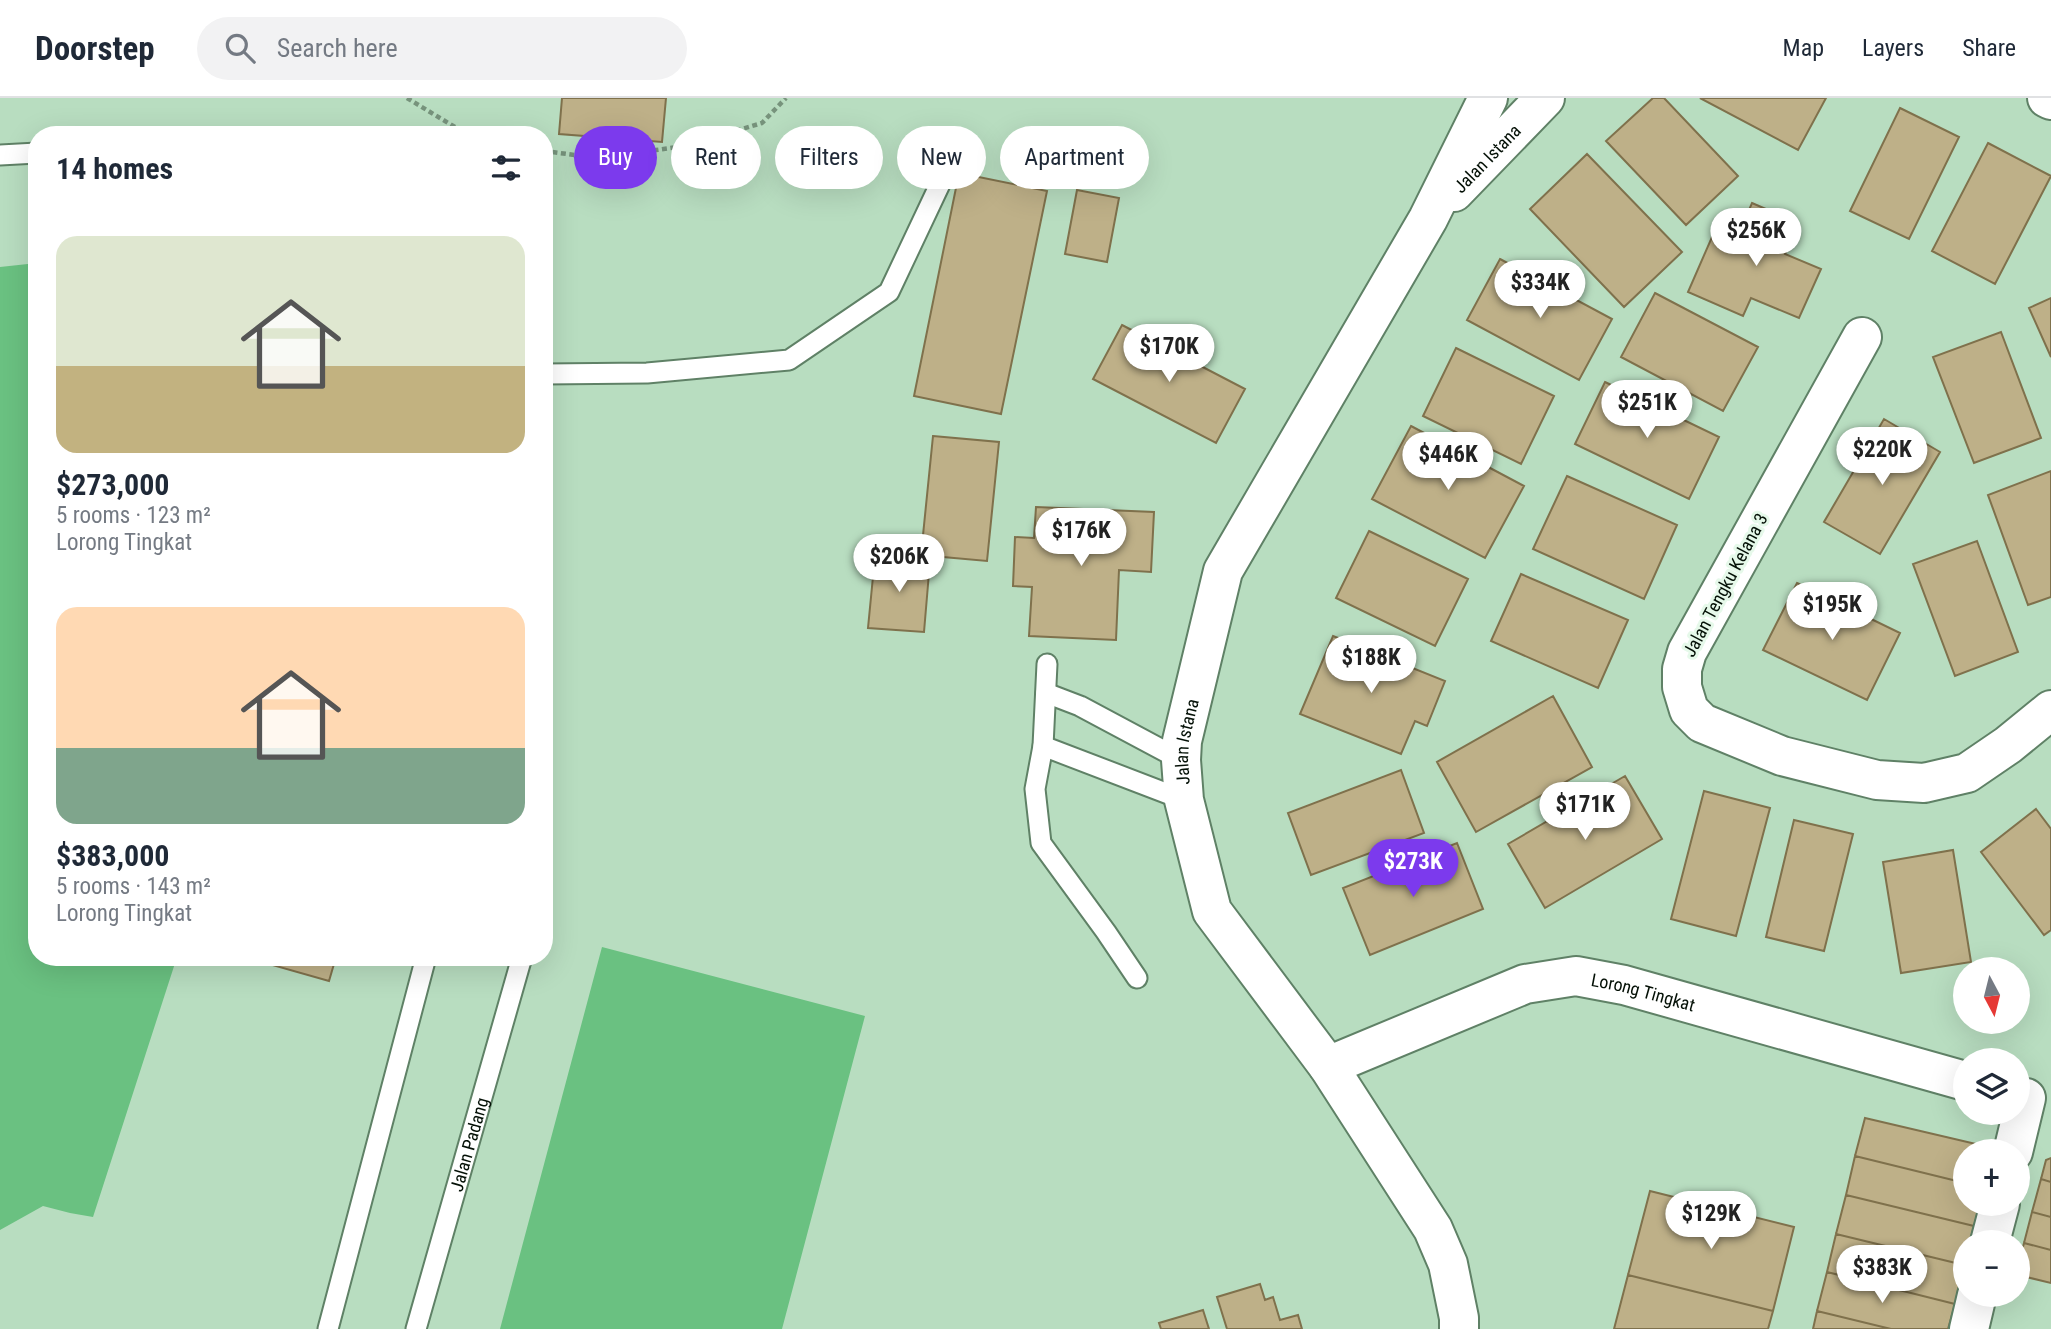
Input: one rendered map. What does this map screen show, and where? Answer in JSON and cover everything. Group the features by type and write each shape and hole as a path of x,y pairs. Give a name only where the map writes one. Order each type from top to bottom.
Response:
{"street":[{"name":"Jalan Istana","path":"1459,1329 1448,1265 1433,1228 1328,1066 1212,911 1184,800 1181,760 1182,741 1223,571 1428,219 1488,98"},
{"name":"Jalan Istana","path":"1428,219 1545,98"},
{"name":"Jalan Tengku Kelana 3","path":"1862,337 1686,652 1682,687 1689,710 1702,723 1782,756 1877,780 1924,783 1967,773 2008,745 2051,710"},
{"name":"Lorong Tingkat","path":"1328,1066 1525,984 1576,976 1624,985 1953,1078"},
{"path":"2018,1139 2032,1100"},
{"path":"1969,1329 1974,1307"}],"lane":[{"path":"0,155 28,153"},
{"path":"553,373 647,373 789,360 889,292 938,189"},
{"path":"1047,664 1043,746 1035,789 1041,843 1136,978"},
{"path":"1046,693 1080,706 1181,760"},
{"path":"1043,746 1184,800"},
{"path":"328,1329 424,966"},
{"name":"Jalan Padang","path":"416,1329 519,966"}],"path":[{"path":"407,98 453,126"},
{"path":"553,152 598,158 685,146 762,123 786,98"}],"green space":[{"path":"28,264 28,966 174,966 93,1217 43,1206 0,1230 0,267"},
{"path":"602,947 865,1016 782,1329 500,1329"}],"building":[{"path":"562,98 666,98 662,142 657,142 657,126 574,126 574,135 559,134"},
{"path":"1653,98 1664,98 1738,176 1686,225 1606,141"},
{"path":"1700,98 1826,98 1798,150"},
{"path":"1900,108 1959,137 1909,239 1850,211"},
{"path":"1988,143 2051,176 1995,284 1932,251"},
{"path":"1587,154 1682,252 1624,307 1530,209"},
{"path":"986,179 1000,181 1000,189 1047,191 1001,414 914,396 956,189 986,189"},
{"path":"1077,190 1119,198 1107,262 1065,254"},
{"path":"1752,203 1798,223 1785,254 1821,269 1799,318 1751,298 1743,316 1688,292 1712,237 1733,247"},
{"path":"1500,259 1612,319 1579,380 1467,320"},
{"path":"1655,293 1758,347 1723,411 1621,357"},
{"path":"2051,298 2051,357 2029,308"},
{"path":"1122,325 1245,389 1216,443 1093,379"},
{"path":"2001,332 2041,438 1974,463 1933,357"},
{"path":"1456,348 1554,396 1521,464 1423,416"},
{"path":"1605,382 1719,437 1689,499 1575,444"},
{"path":"1884,419 1940,452 1880,554 1824,522"},
{"path":"1411,426 1524,486 1485,558 1372,499"},
{"path":"933,436 999,442 987,561 921,555"},
{"path":"2051,471 2051,597 2028,605 1988,495"},
{"path":"1567,476 1677,525 1644,599 1533,549"},
{"path":"1036,507 1154,512 1151,572 1119,570 1116,640 1029,636 1032,587 1013,586 1015,537 1034,538"},
{"path":"1369,531 1468,579 1435,646 1336,598"},
{"path":"1977,541 2018,652 1955,676 1913,564"},
{"path":"875,556 930,561 924,632 868,628"},
{"path":"1521,574 1628,620 1598,688 1491,641"},
{"path":"1797,583 1900,633 1867,700 1763,650"},
{"path":"1333,636 1445,681 1427,726 1415,721 1401,754 1300,714"},
{"path":"1553,696 1592,767 1476,832 1437,762"},
{"path":"1401,770 1424,833 1311,875 1288,813"},
{"path":"1625,776 1662,839 1545,908 1508,844"},
{"path":"1704,791 1770,808 1736,936 1671,919"},
{"path":"2036,809 2051,829 2051,930 2044,935 1981,852"},
{"path":"1794,820 1853,834 1824,951 1766,937"},
{"path":"1457,843 1483,909 1370,955 1343,888"},
{"path":"1953,850 1970,957 1953,957 1953,965 1901,973 1883,862"},
{"path":"276,966 333,966 329,981"},
{"path":"1865,1118 1955,1139 1953,1180 1855,1156"},
{"path":"1855,1156 1953,1180 1953,1216 1977,1216 1974,1226 1846,1195"},
{"path":"2051,1158 2051,1182 2041,1179 2046,1160"},
{"path":"2041,1179 2051,1182 2051,1217 2032,1212"},
{"path":"1650,1191 1794,1227 1773,1311 1628,1275"},
{"path":"1846,1195 1974,1226 1973,1230 1953,1230 1953,1262 1836,1234"},
{"path":"2032,1212 2051,1217 2051,1250 2030,1245 2030,1230 2027,1230"},
{"path":"1836,1234 1953,1262 1953,1304 1827,1272"},
{"path":"2030,1245 2051,1250 2051,1283 2030,1278"},
{"path":"1827,1272 1953,1304 1954,1307 1948,1329 1891,1329 1817,1311"},
{"path":"1628,1275 1773,1311 1768,1329 1614,1329"},
{"path":"1260,1284 1265,1300 1273,1297 1280,1320 1298,1315 1302,1329 1227,1329 1217,1297"},
{"path":"1203,1310 1209,1329 1161,1329 1159,1323"},
{"path":"1817,1311 1891,1329 1813,1329"}]}
